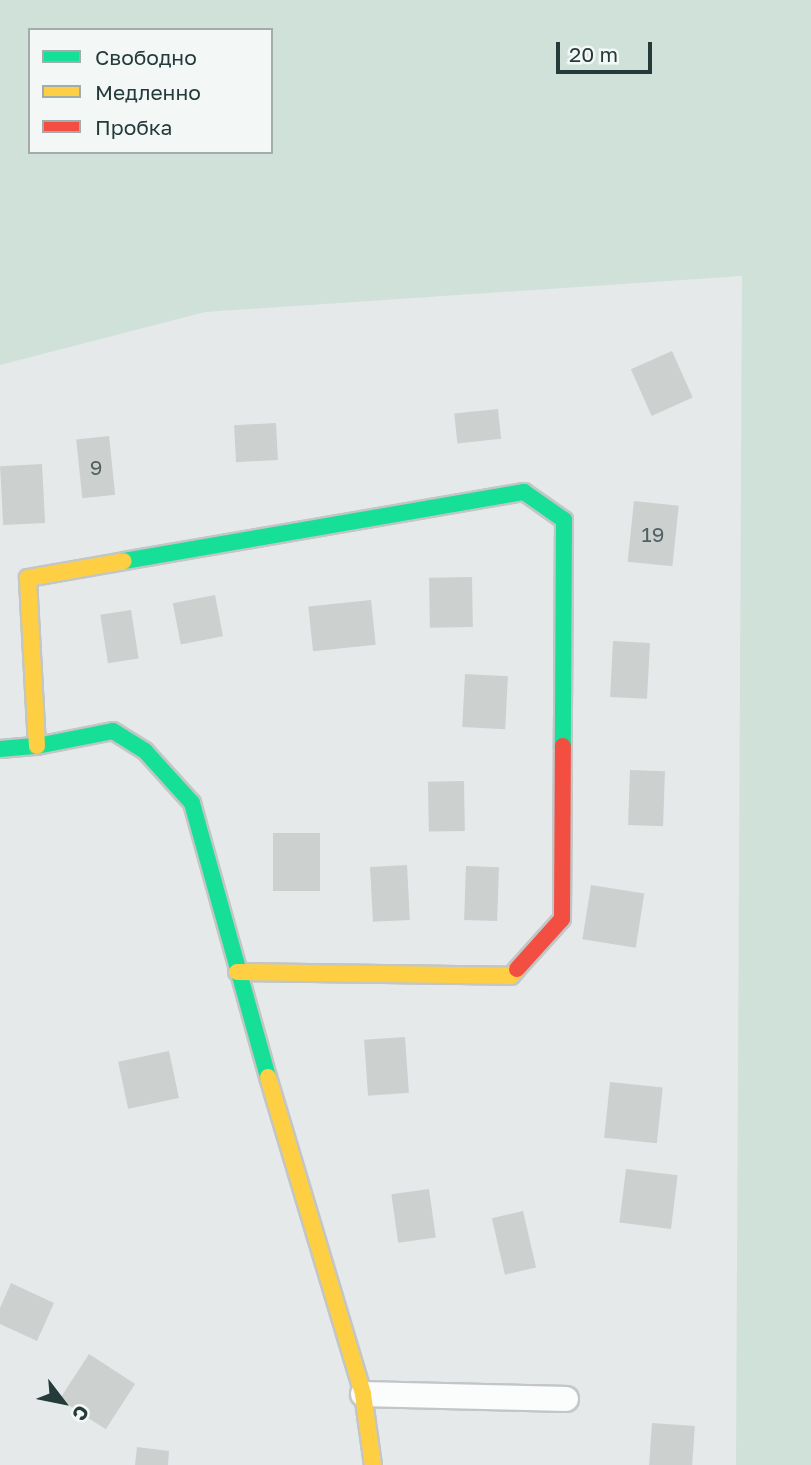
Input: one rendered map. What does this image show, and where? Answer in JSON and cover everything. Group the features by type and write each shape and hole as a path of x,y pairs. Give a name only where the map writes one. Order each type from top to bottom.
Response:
{"street":[{"path":"37,747 28,578 524,492 564,520 562,919 511,976 237,972"},
{"path":"0,749 37,747 113,731 145,751 192,803 237,972 363,1394 373,1465"},
{"path":"363,1394 566,1399"}],"shaded area":[{"path":"0,0 811,0 811,1465 736,1465 742,276 205,312 0,365"}],"building":[{"path":"672,351 693,398 652,416 631,369"},
{"path":"498,409 501,439 457,443 454,414"},
{"path":"276,423 278,460 236,462 234,425"},
{"path":"109,436 115,495 82,498 76,439"},
{"path":"42,464 45,523 3,525 0,466"},
{"path":"634,501 679,506 672,566 628,562"},
{"path":"472,577 473,627 430,628 429,578"},
{"path":"215,595 223,636 181,644 173,603"},
{"path":"371,600 376,645 313,651 308,607"},
{"path":"131,610 139,658 108,663 100,615"},
{"path":"613,641 650,643 647,699 610,697"},
{"path":"465,674 508,676 505,729 462,727"},
{"path":"630,770 665,771 663,826 628,825"},
{"path":"464,781 465,831 429,832 428,782"},
{"path":"273,833 320,833 320,891 273,891"},
{"path":"407,865 410,920 373,922 370,867"},
{"path":"466,866 499,867 497,921 464,920"},
{"path":"591,885 644,893 636,948 582,939"},
{"path":"405,1037 409,1093 368,1096 364,1040"},
{"path":"169,1051 179,1098 128,1109 118,1062"},
{"path":"610,1082 663,1088 657,1143 604,1138"},
{"path":"626,1169 678,1175 671,1229 619,1223"},
{"path":"429,1189 436,1238 398,1243 391,1194"},
{"path":"523,1211 536,1268 505,1275 492,1218"},
{"path":"11,1283 54,1303 37,1341 0,1324 0,1308"},
{"path":"89,1354 135,1384 106,1429 60,1399"},
{"path":"652,1423 695,1426 692,1465 649,1465"},
{"path":"137,1447 169,1451 168,1465 135,1465"}],"traffic: fast":[{"path":"124,561 524,492 564,520 563,746"},
{"path":"0,749 37,746 113,731 145,751 192,803 268,1077"}],"traffic: slow":[{"path":"37,746 28,578 124,561"},
{"path":"237,972 511,976 517,969"},
{"path":"268,1077 363,1394 373,1465"}],"traffic: jam":[{"path":"517,969 562,919 563,746"}]}
